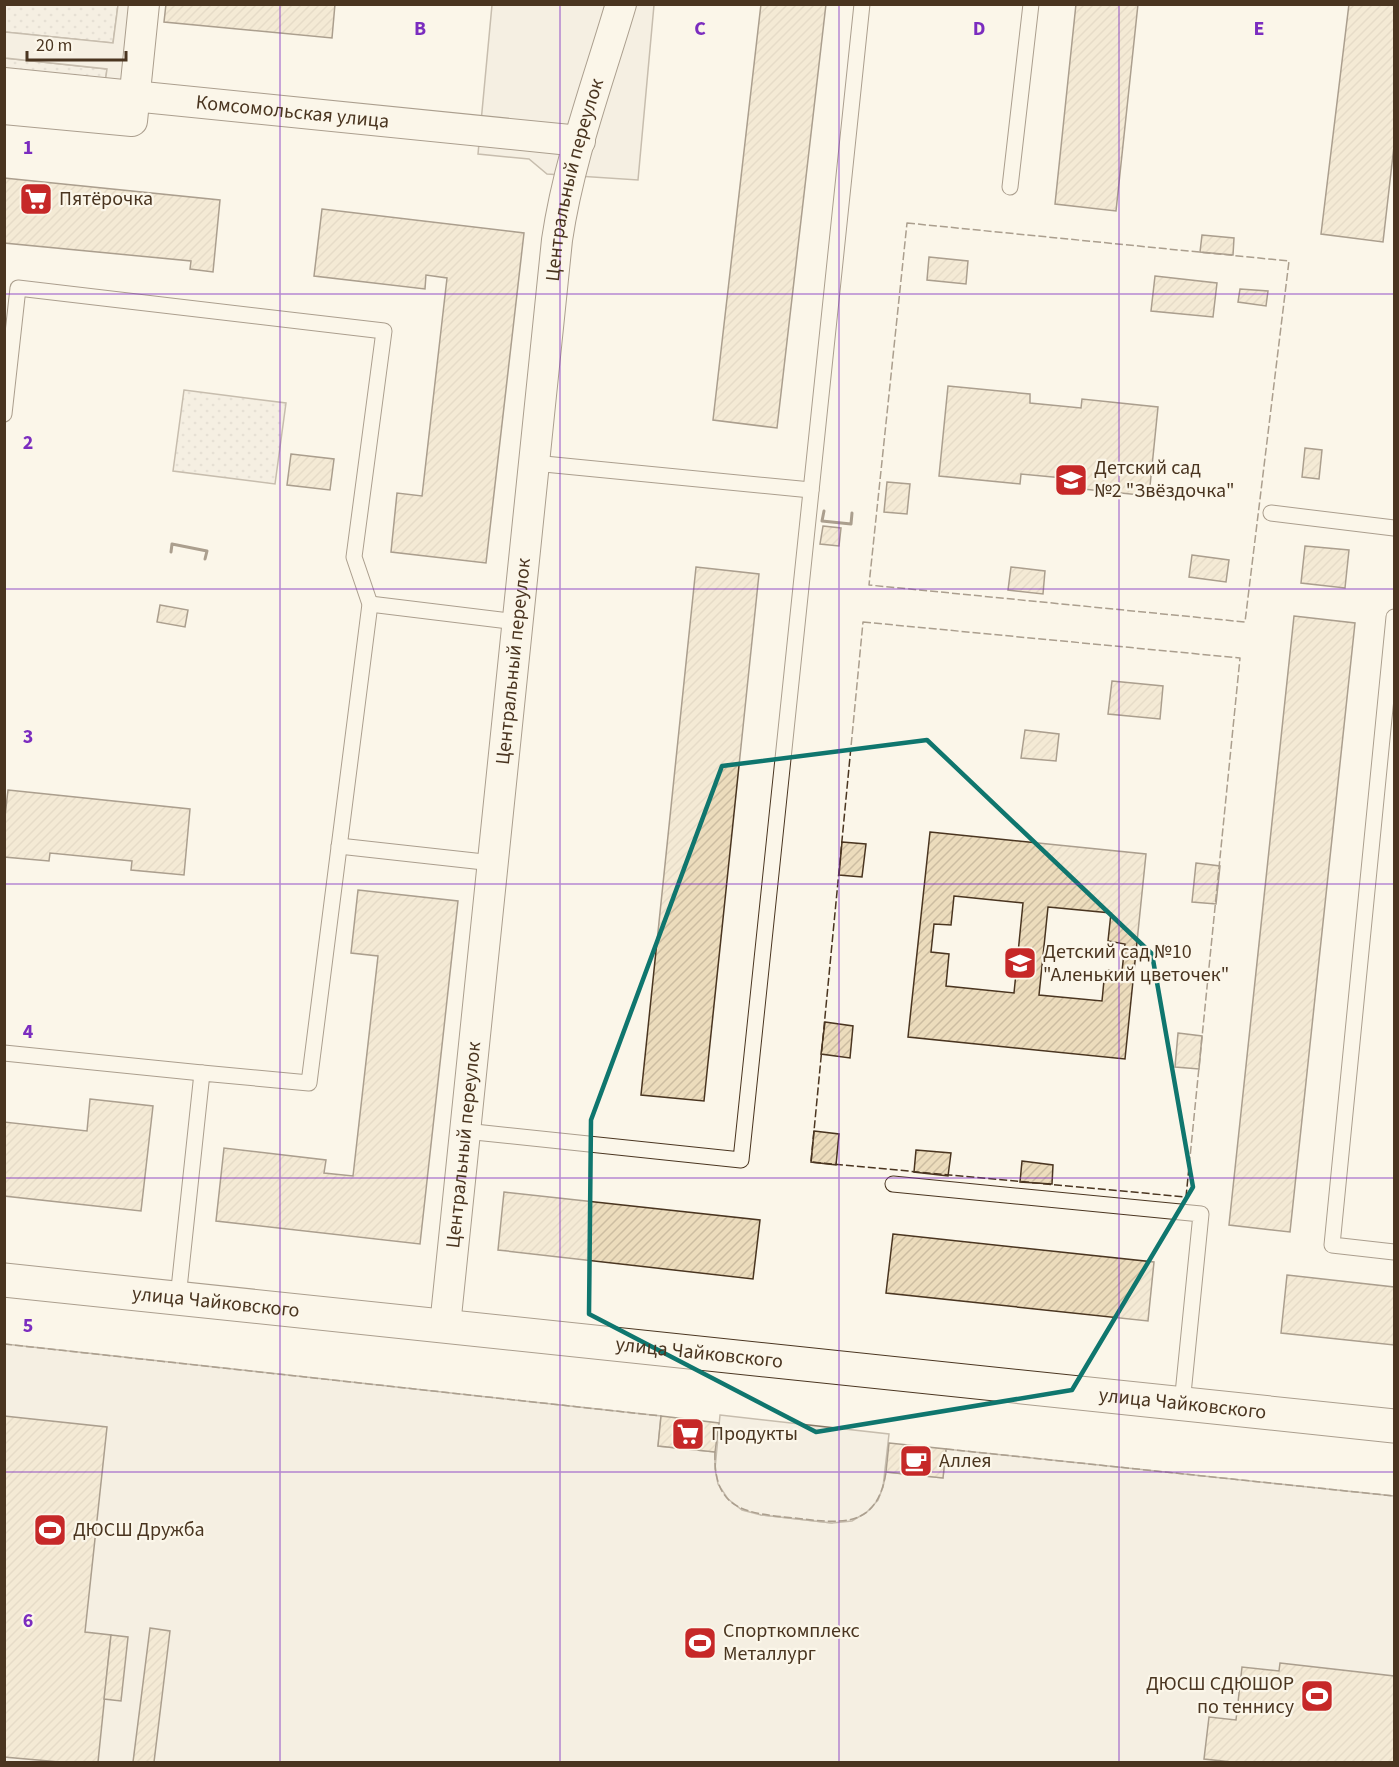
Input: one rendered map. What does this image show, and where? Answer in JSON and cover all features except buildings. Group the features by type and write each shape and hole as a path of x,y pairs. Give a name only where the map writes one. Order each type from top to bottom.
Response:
{"main road":[{"name":"улица Чайковского","path":"4,1280 1395,1426"}],"street":[{"path":"4,109 132,121 144,4"},
{"name":"Центральный переулок","path":"445,1326 557,240 562,207 621,4"},
{"name":"Комсомольская улица","path":"4,83 580,141"}],"lane":[{"path":"465,1131 741,1160 862,4"},
{"path":"1010,187 1031,4"},
{"path":"4,414 18,288 384,331 354,557 370,604 309,1083 4,1053"},
{"path":"534,463 811,490"},
{"path":"1271,513 1395,528"},
{"path":"370,604 518,622"},
{"path":"1395,617 1332,1245 1395,1252"},
{"path":"339,846 493,863"},
{"path":"178,1298 202,1073"},
{"path":"893,1185 1201,1214 1182,1404"}],"highlighted area":[{"path":"927,740 1152,954 1193,1187 1072,1390 816,1432 589,1314 591,1120 722,766"}],"shaded area":[{"path":"4,5 118,5 113,43 5,32"},
{"path":"118,5 144,5 132,121 105,83 107,69 5,58 5,32 113,43"},
{"path":"492,5 654,5 638,180 547,174 529,159 478,154"},
{"path":"4,58 107,69 105,83 5,73"},
{"path":"184,390 286,403 275,484 173,471"},
{"name":"Спорткомплекс Металлург","path":"5,1344 661,1416 658,1446 715,1452 715,1469 761,1515 832,1523 883,1487 886,1472 943,1478 946,1449 1394,1496 1394,1762 5,1762"},
{"path":"720,1415 889,1434 883,1487 878,1500 867,1512 852,1521 832,1523 761,1515 742,1510 728,1499 718,1484 715,1469"}],"fence":[{"path":"907,223 1289,261 1245,622 869,585 907,223"},
{"path":"863,622 1240,658 1186,1197 811,1162 863,622"},
{"path":"4,1344 661,1416"},
{"path":"946,1449 1394,1496"},
{"path":"715,1452 716,1472 726,1497 747,1510 777,1516 827,1521 854,1519 874,1504 881,1491 886,1472"}],"wall":[{"path":"824,511 822,521 851,524 852,513"},
{"path":"171,552 172,544 207,551 205,559"}],"place":[{"name":"Пятёрочка","path":"36,199"},
{"name":"Детский сад №2 \"Звёздочка\"","path":"1071,480"},
{"name":"Детский сад №10 \"Аленький цветочек\"","path":"1020,963"},
{"name":"Продукты","path":"688,1434"},
{"name":"Аллея","path":"916,1461"},
{"name":"ДЮСШ Дружба","path":"50,1530"},
{"name":"Спорткомплекс Металлург","path":"700,1643"},
{"name":"ДЮСШ СДЮШОР по теннису","path":"1317,1696"}]}
